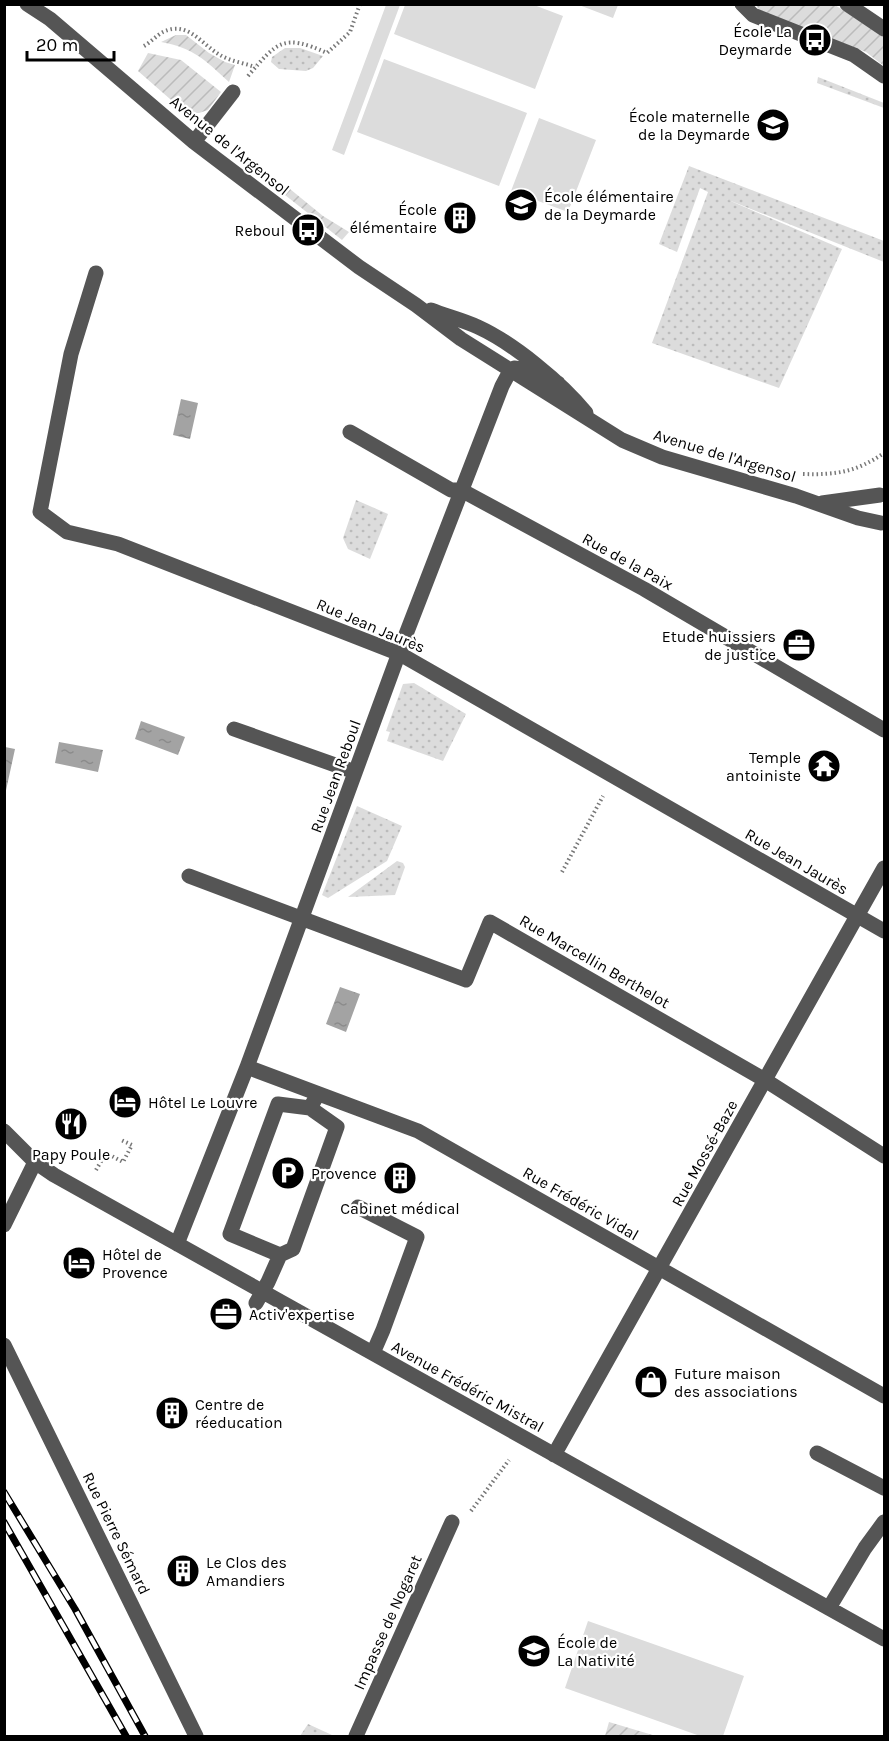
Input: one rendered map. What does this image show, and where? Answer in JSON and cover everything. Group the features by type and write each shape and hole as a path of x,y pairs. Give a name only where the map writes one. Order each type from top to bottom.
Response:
{"street":[{"name":"Avenue de l'Argensol","path":"27,4 50,19 194,142 350,261 416,305 461,339 622,440 662,457 819,503 883,526"},
{"path":"742,4 753,15 854,55 885,75"},
{"path":"847,4 885,29"},
{"path":"194,142 233,93"},
{"name":"Rue Jean Jaurès","path":"96,273 71,354 40,512 67,532 118,544 400,654 885,931"},
{"name":"Avenue de l'Argensol","path":"416,305 480,328 506,344 558,382 570,393 591,420"},
{"path":"510,371 520,367 558,382"},
{"name":"Rue Jean Reboul","path":"177,1244 248,1067 461,490 510,371"},
{"name":"Rue de la Paix","path":"350,432 451,490 461,490 644,589 885,730"},
{"name":"Avenue de l'Argensol","path":"819,503 882,491"},
{"path":"882,491 878,504 883,526"},
{"path":"234,729 355,772"},
{"name":"Rue Mossé-Baze","path":"554,1455 885,868"},
{"path":"189,876 302,919"},
{"name":"Rue Marcellin Berthelot","path":"302,919 466,980 490,922 765,1080 885,1156"},
{"name":"Rue Frédéric Vidal","path":"248,1067 418,1131 885,1396"},
{"path":"310,1108 318,1094"},
{"path":"259,1297 280,1255 293,1249 338,1127 310,1108 278,1104 230,1234 280,1255"},
{"name":"Avenue Frédéric Mistral","path":"4,1131 35,1162 177,1244 259,1297 373,1353 885,1639"},
{"path":"4,1225 35,1162"},
{"path":"358,1207 417,1237 373,1353"},
{"name":"Rue Pierre Sémard","path":"4,1345 196,1737"},
{"path":"818,1453 885,1488"},
{"name":"Impasse de Nogaret","path":"356,1737 452,1522"},
{"path":"829,1608 865,1548 885,1522"}],"path":[{"path":"233,93 266,54 285,42 308,44 327,53 350,32 360,4"},
{"path":"144,46 163,32 182,28 194,34 222,56 255,67"},
{"path":"792,470 803,474 838,474 869,463 885,453"},
{"path":"562,872 614,776"},
{"path":"96,1170 106,1153 123,1161 132,1145 121,1140"},
{"path":"452,1522 468,1515 509,1460"}],"shaded area":[{"path":"386,5 400,5 344,155 332,150"},
{"path":"405,5 534,5 563,16 535,89 394,34"},
{"path":"579,5 618,5 613,18"},
{"path":"756,5 835,5 884,37 884,66 866,52 760,11"},
{"path":"176,35 186,35 209,53 235,65 229,82 191,51 161,42"},
{"path":"285,48 300,48 323,56 313,68 306,71 279,69 271,62 272,57"},
{"path":"148,53 181,60 221,92 208,110 186,113 138,71"},
{"path":"384,59 527,113 499,186 357,132"},
{"path":"818,77 884,103 884,108 817,83"},
{"path":"539,118 596,140 568,212 511,191"},
{"path":"689,166 884,241 884,262 726,199 842,249 779,388 652,343 708,192 700,188 677,252 659,244"},
{"path":"290,189 323,216 349,232 342,240 285,195"},
{"path":"356,500 388,514 370,559 348,549 343,538"},
{"path":"414,683 466,714 443,761 387,741 390,732 386,731 403,684"},
{"path":"357,806 402,826 387,861 328,898 322,895"},
{"path":"397,861 403,863 405,867 395,895 348,897"},
{"path":"588,1621 744,1676 723,1736 700,1736 565,1688"},
{"path":"609,1722 656,1736 605,1736"},
{"path":"308,1724 332,1735 334,1736 300,1736"}],"water":[{"path":"181,399 198,403 190,439 173,435"},
{"path":"141,721 185,737 178,755 135,739"},
{"path":"59,742 103,750 98,772 55,763"},
{"path":"4,747 15,749 5,795"},
{"path":"340,987 360,994 346,1032 326,1024"}],"railway":[{"path":"4,1492 75,1609 145,1736"},
{"path":"4,1522 126,1736"}],"place":[{"name":"École La Deymarde","path":"815,40"},
{"name":"École maternelle de la Deymarde","path":"773,125"},
{"name":"École élémentaire de la Deymarde","path":"521,205"},
{"name":"École élémentaire","path":"460,218"},
{"name":"Reboul","path":"308,230"},
{"name":"Etude huissiers de justice","path":"799,645"},
{"name":"Temple antoiniste","path":"824,766"},
{"name":"Hôtel Le Louvre","path":"125,1102"},
{"name":"Papy Poule","path":"71,1124"},
{"name":"Provence","path":"288,1173"},
{"name":"Cabinet médical","path":"400,1178"},
{"name":"Hôtel de Provence","path":"79,1263"},
{"name":"Activ'expertise","path":"226,1314"},
{"name":"Future maison des associations","path":"651,1382"},
{"name":"Centre de réeducation","path":"172,1413"},
{"name":"Le Clos des Amandiers","path":"183,1571"},
{"name":"École de La Nativité","path":"534,1651"}]}
